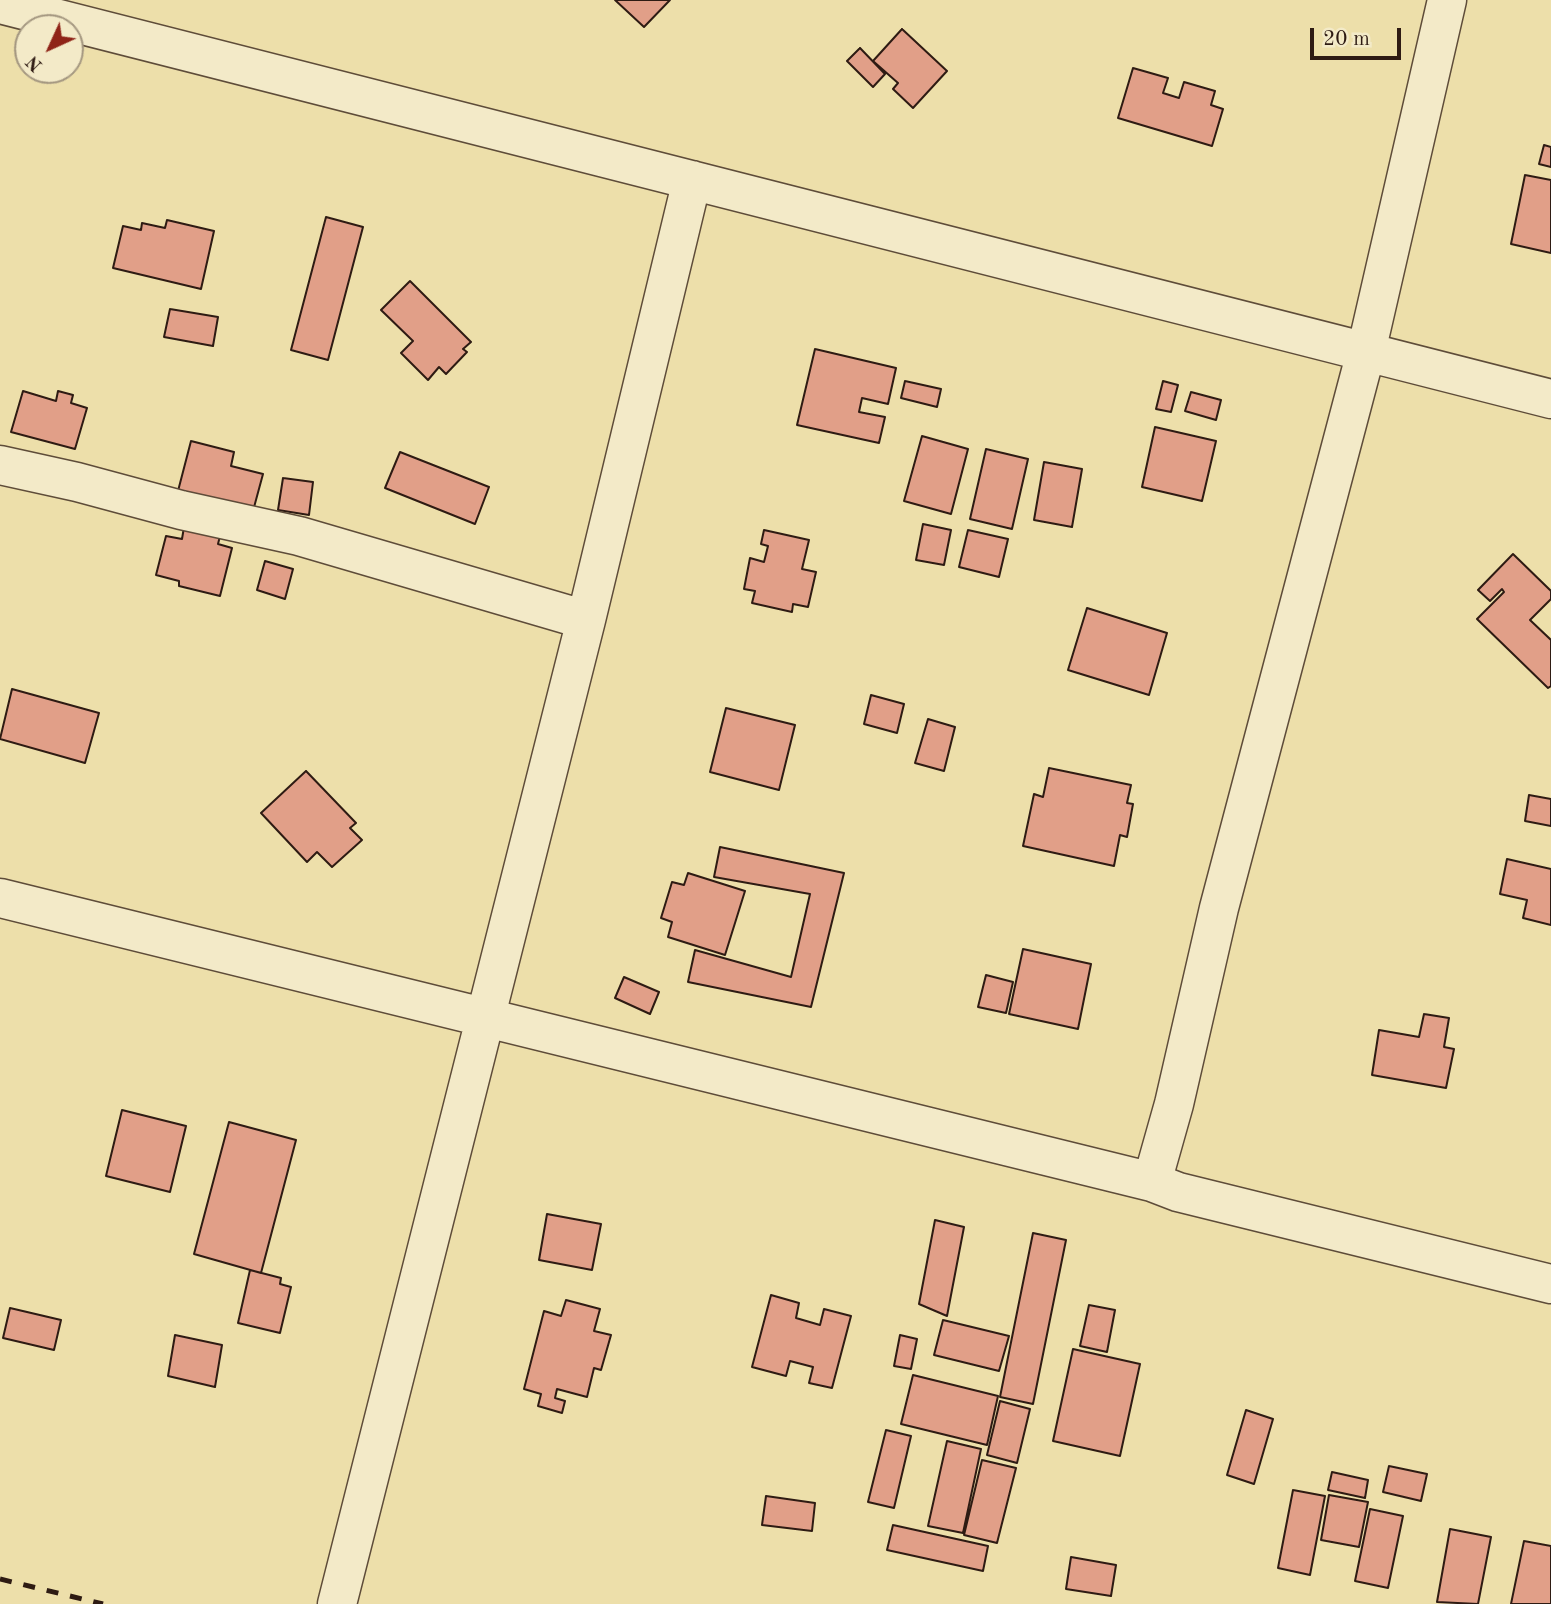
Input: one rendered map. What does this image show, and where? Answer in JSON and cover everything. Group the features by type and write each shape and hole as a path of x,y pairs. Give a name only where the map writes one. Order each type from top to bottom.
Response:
{"street":[{"path":"1152,1182 1174,1104 1219,908 1366,352 1447,0"},
{"path":"0,4 1551,399"},
{"path":"337,1604 586,620 692,180"},
{"path":"0,465 299,536 586,620"},
{"path":"0,898 1152,1182 1178,1192 1551,1284"}],"building":[{"path":"615,0 670,0 644,27"},
{"path":"902,29 947,71 913,108 893,89 898,83 873,61"},
{"path":"860,48 885,74 873,87 847,61"},
{"path":"1133,68 1168,78 1163,93 1179,98 1184,82 1215,91 1211,105 1223,109 1212,146 1118,118"},
{"path":"1544,145 1551,147 1551,167 1539,164"},
{"path":"1525,175 1551,180 1551,253 1511,244"},
{"path":"326,217 363,227 328,360 291,350"},
{"path":"167,220 214,231 201,289 113,268 123,226 141,230 142,223 165,228"},
{"path":"410,281 471,342 463,349 467,352 446,374 439,367 428,380 401,353 413,341 381,310"},
{"path":"170,309 218,317 213,346 164,337"},
{"path":"815,349 896,368 888,404 862,398 859,412 885,417 879,443 797,425"},
{"path":"905,381 941,389 937,407 901,398"},
{"path":"1163,381 1178,385 1171,412 1156,409"},
{"path":"23,391 56,401 58,391 73,395 71,403 87,408 75,449 11,432"},
{"path":"1191,392 1221,400 1216,420 1185,411"},
{"path":"1155,427 1216,441 1202,501 1142,487"},
{"path":"922,436 968,449 951,514 904,501"},
{"path":"191,441 234,452 231,466 263,474 253,511 178,491"},
{"path":"986,449 1028,459 1012,529 970,519"},
{"path":"400,452 489,487 475,524 385,488"},
{"path":"1044,462 1082,469 1072,527 1034,520"},
{"path":"283,478 313,482 309,515 278,510"},
{"path":"923,524 951,530 944,565 916,560"},
{"path":"184,527 220,536 218,544 232,548 220,596 179,586 179,581 156,575 166,536 182,539"},
{"path":"764,530 809,540 802,569 816,572 808,607 793,604 792,612 752,603 755,591 744,589 750,558 764,562 768,546 761,544"},
{"path":"968,530 1008,539 999,577 959,567"},
{"path":"1513,554 1551,591 1551,599 1530,620 1551,640 1551,686 1548,688 1477,619 1504,592 1502,589 1490,601 1478,590"},
{"path":"265,561 293,569 285,599 257,590"},
{"path":"1087,608 1167,633 1149,695 1068,670"},
{"path":"12,689 99,713 85,763 0,739"},
{"path":"871,695 904,704 897,733 864,724"},
{"path":"726,708 795,725 779,790 710,772"},
{"path":"928,719 955,727 944,771 915,763"},
{"path":"1049,768 1131,785 1127,803 1133,804 1127,837 1120,835 1114,866 1023,846 1034,794 1043,797"},
{"path":"306,771 356,823 350,828 362,840 332,867 317,852 307,862 261,813"},
{"path":"1529,795 1551,799 1551,826 1525,821"},
{"path":"720,847 844,873 811,1007 688,982 695,950 791,977 810,894 714,877"},
{"path":"1507,859 1551,869 1551,925 1523,918 1527,900 1500,894"},
{"path":"688,873 745,891 725,955 668,937 672,922 661,918 672,882 684,885"},
{"path":"1023,949 1091,964 1078,1029 1009,1014"},
{"path":"986,975 1013,982 1006,1013 978,1007"},
{"path":"624,977 659,992 650,1014 615,998"},
{"path":"1424,1014 1449,1018 1444,1047 1454,1049 1446,1088 1372,1075 1379,1030 1419,1037"},
{"path":"122,1110 186,1126 170,1192 106,1176"},
{"path":"229,1122 296,1140 261,1273 194,1254"},
{"path":"547,1214 601,1224 592,1270 539,1260"},
{"path":"935,1220 964,1227 947,1316 919,1304"},
{"path":"1033,1233 1066,1240 1033,1404 1000,1397"},
{"path":"250,1270 281,1278 280,1284 291,1287 280,1333 238,1323"},
{"path":"771,1295 799,1303 796,1318 820,1325 824,1309 851,1316 832,1388 809,1383 813,1367 790,1361 786,1376 752,1367"},
{"path":"566,1300 600,1309 594,1331 611,1335 601,1370 594,1368 587,1397 557,1389 555,1398 565,1401 562,1413 538,1406 541,1394 524,1389 544,1311 561,1316"},
{"path":"1089,1305 1115,1310 1107,1352 1080,1346"},
{"path":"10,1308 61,1320 54,1350 3,1338"},
{"path":"943,1320 1009,1336 999,1371 934,1355"},
{"path":"175,1335 222,1345 215,1387 168,1376"},
{"path":"900,1335 917,1339 911,1369 894,1366"},
{"path":"1073,1349 1140,1364 1120,1456 1053,1441"},
{"path":"913,1375 998,1396 987,1445 901,1424"},
{"path":"1000,1401 1030,1409 1017,1463 987,1455"},
{"path":"1246,1410 1273,1419 1254,1484 1227,1475"},
{"path":"886,1430 911,1436 894,1508 868,1502"},
{"path":"947,1441 981,1449 963,1533 928,1526"},
{"path":"982,1460 1016,1468 997,1543 964,1535"},
{"path":"1389,1466 1427,1474 1421,1501 1383,1492"},
{"path":"1332,1472 1368,1480 1365,1498 1328,1490"},
{"path":"1293,1490 1325,1496 1310,1575 1278,1568"},
{"path":"1329,1495 1368,1502 1359,1547 1321,1540"},
{"path":"766,1496 815,1503 812,1531 762,1525"},
{"path":"1370,1509 1403,1516 1388,1588 1355,1581"},
{"path":"893,1525 988,1546 983,1571 887,1550"},
{"path":"1450,1529 1491,1537 1478,1604 1437,1602"},
{"path":"1524,1541 1551,1546 1551,1604 1511,1604"},
{"path":"1071,1557 1116,1565 1111,1596 1066,1589"}],"railway":[{"path":"0,1579 103,1604"}]}
